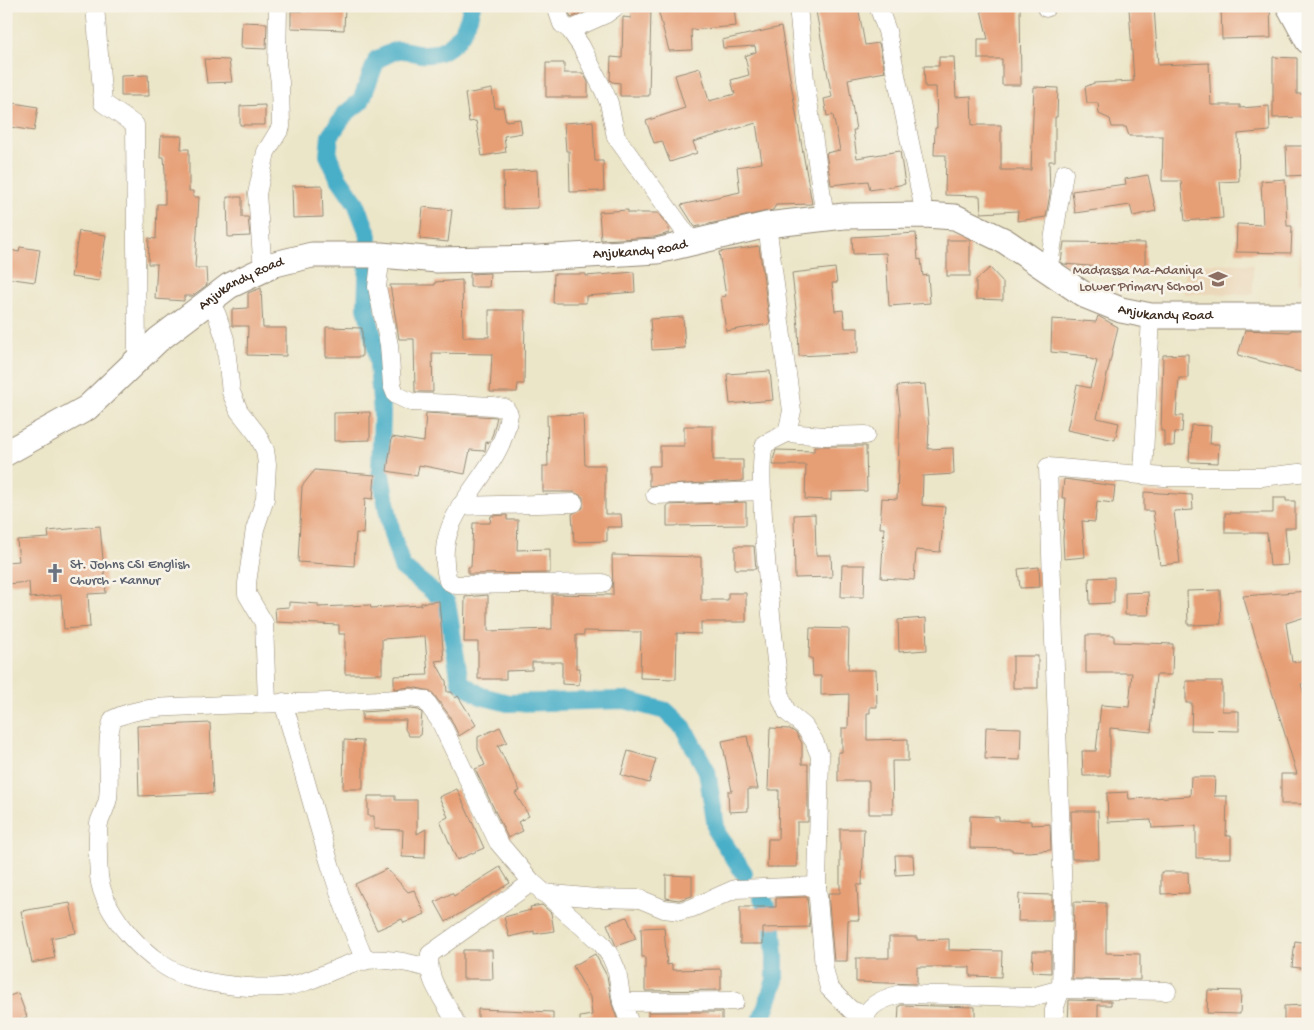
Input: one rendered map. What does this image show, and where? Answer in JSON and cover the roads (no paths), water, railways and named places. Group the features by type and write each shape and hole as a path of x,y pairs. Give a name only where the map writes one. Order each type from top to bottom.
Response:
{"street":[{"path":"95,6 103,103 135,125 137,360"},
{"path":"263,270 257,194 266,152 281,126 280,82 277,64 278,6"},
{"path":"556,6 562,24 570,30 581,46 610,103 616,137 693,243"},
{"path":"570,30 606,14 617,6"},
{"path":"798,6 805,80 825,218"},
{"path":"878,6 887,31 925,215"},
{"path":"1289,6 1308,40"},
{"path":"1048,272 1064,173"},
{"name":"Anjukandy Road","path":"6,453 87,408 158,340 230,286 263,270 312,255 381,255 437,260 538,258 657,250 766,225 825,218 925,215 955,218 1005,241 1086,296 1122,310 1151,316 1308,316"},
{"path":"766,225 792,411 787,433"},
{"path":"381,255 377,287 389,345 392,385 396,395 411,402 494,406 505,408 509,414 493,462 460,506 449,526 445,540 444,568 448,581 456,585 603,584"},
{"path":"210,301 217,315 224,339 231,392 239,411 257,434 265,450 268,464 265,499 255,529 246,583 247,594 264,623 275,702 365,961"},
{"path":"1143,475 1151,316"},
{"path":"866,436 825,436 787,433 765,444 762,449 762,491 781,698 787,712 804,726 814,741 820,756 817,886 824,968 829,988 851,1010 864,1019 872,1006 883,999 900,994 1032,997 1061,989 1167,991"},
{"path":"1054,1024 1054,1010 1061,989 1062,898 1048,467 1143,475 1262,477 1308,472"},
{"path":"655,495 762,491"},
{"path":"460,506 574,503"},
{"path":"427,968 407,961 358,961 311,980 282,987 240,986 187,976 157,961 125,930 108,905 99,876 99,824 108,799 108,731 113,719 122,714 155,708 275,702 410,698 425,700 440,721 498,842 538,887 607,951 617,971 622,1002 630,1024"},
{"path":"456,1024 427,968 430,954 538,887 596,898 640,899 664,908 680,911 692,908 735,889 817,886"},
{"path":"622,1002 735,1001"}],"waterway":[{"path":"472,6 461,34 449,47 432,54 398,50 377,59 361,101 345,114 330,136 328,155 338,177 356,203 369,236 366,307 377,352 382,413 380,470 392,534 402,567 447,603 460,682 481,696 508,703 625,700 666,711 683,727 707,771 717,833 744,873"},
{"path":"760,1024 775,980 772,917 761,896"}],"place":[{"name":"Madrassa Ma-Adaniya Lower Primary School","path":"1218,279"},
{"name":"St. Johns CSI English Church - Kannur","path":"55,573"}]}
